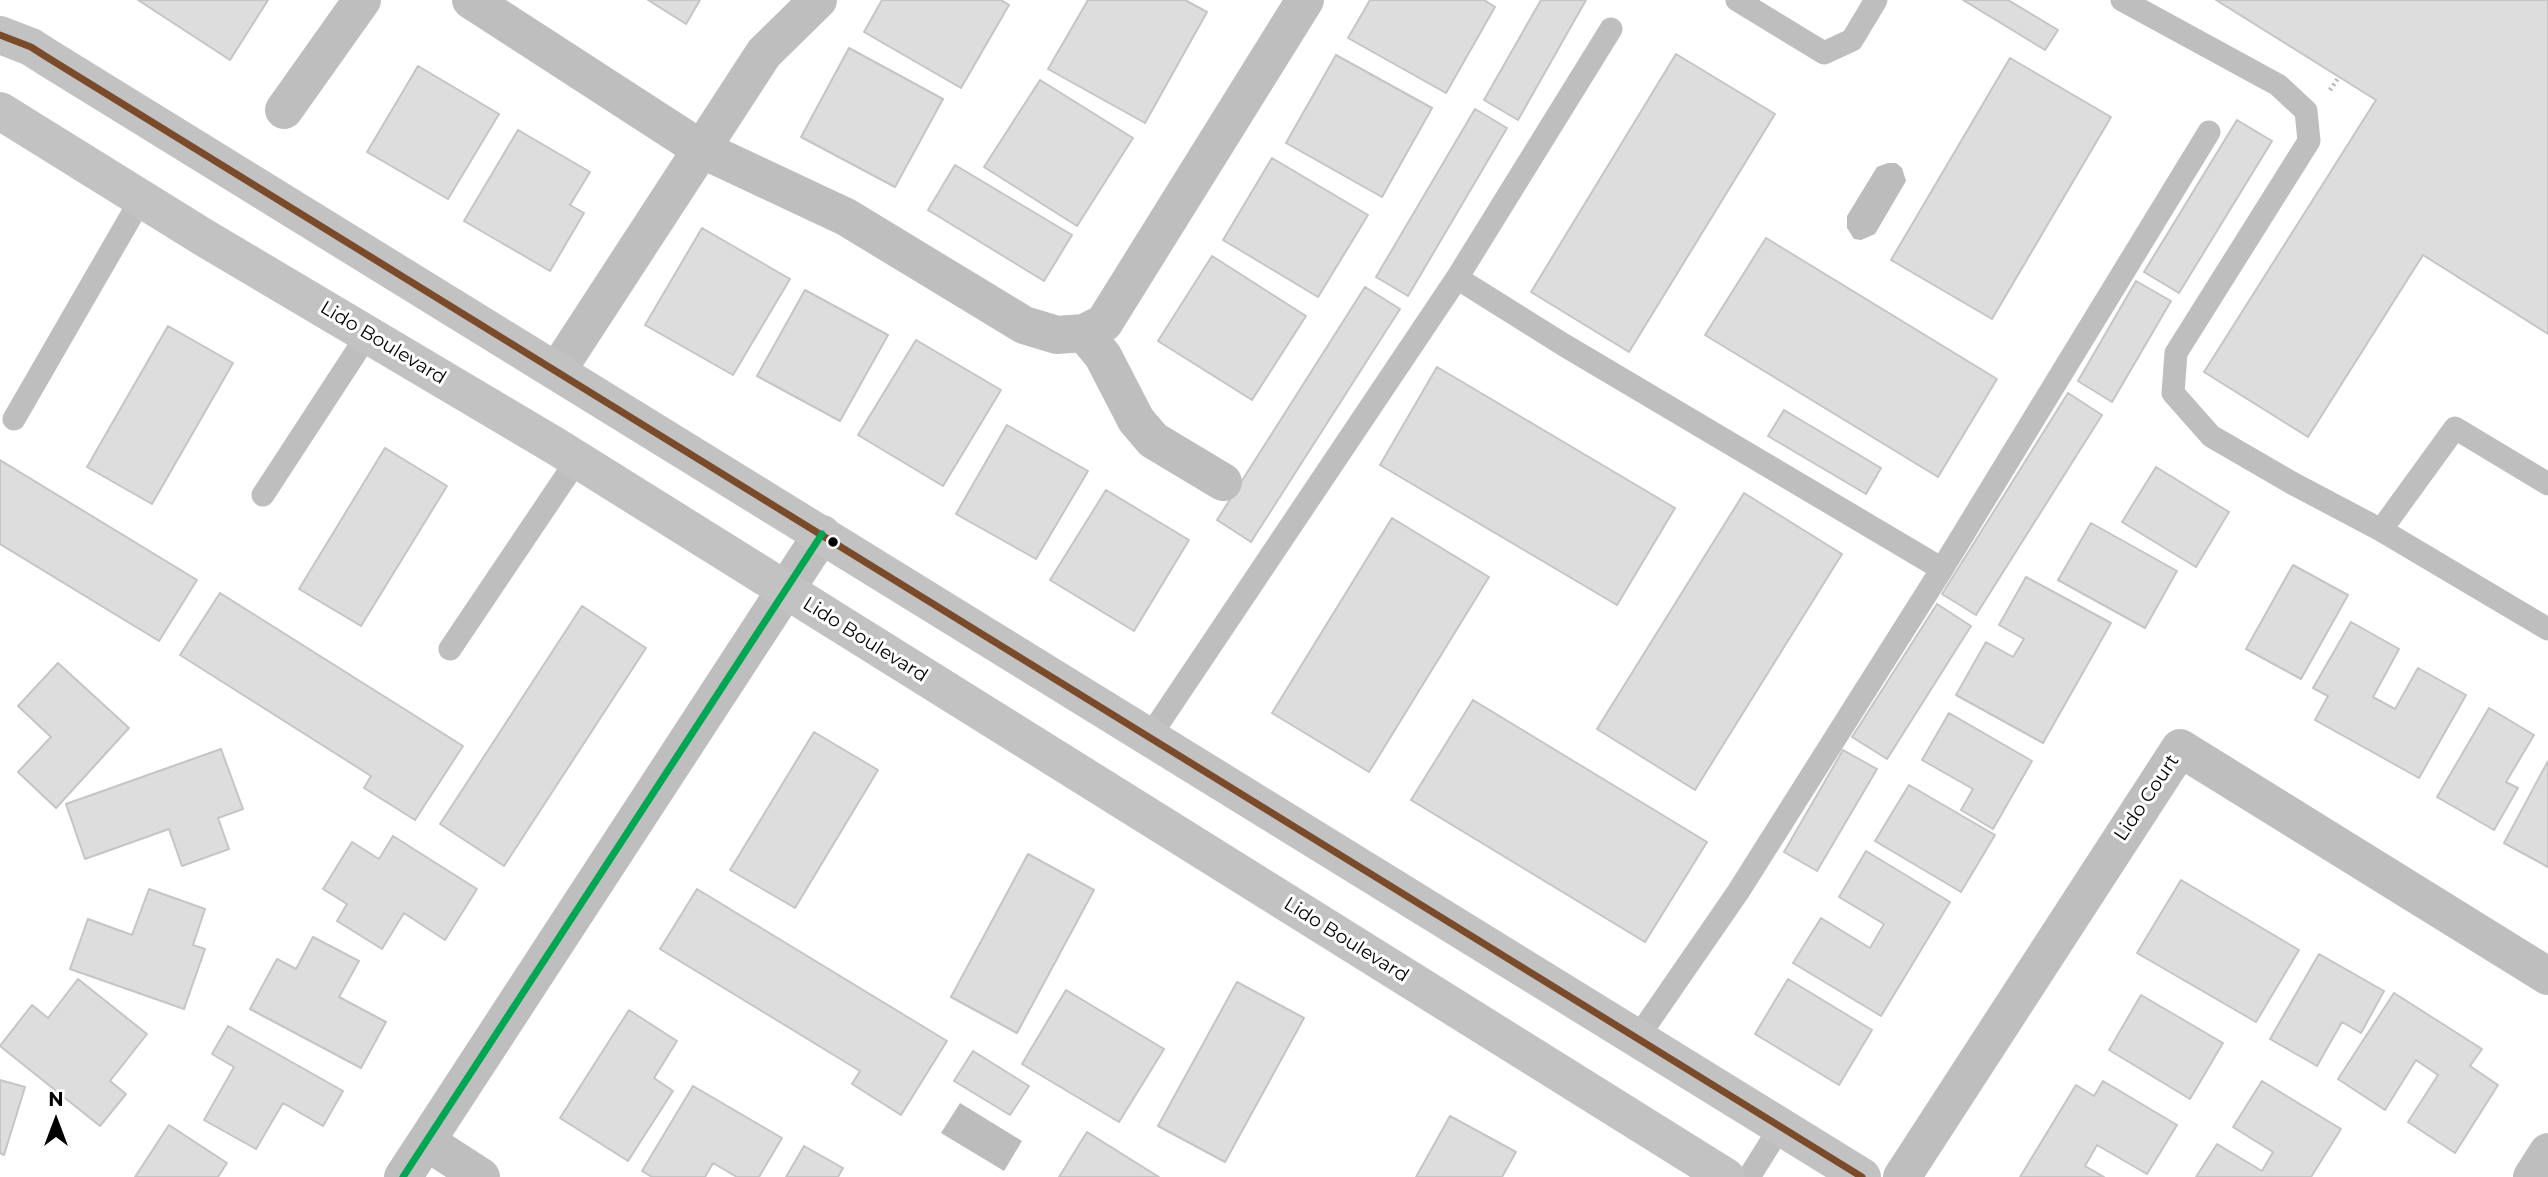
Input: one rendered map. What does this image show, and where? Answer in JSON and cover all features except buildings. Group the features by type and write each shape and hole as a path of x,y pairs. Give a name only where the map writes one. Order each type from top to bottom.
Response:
{"street":[{"path":"284,110 362,0"},
{"path":"471,0 701,149 846,217 1024,325 1057,335 1084,333 1104,323 1305,0"},
{"path":"557,371 764,53 818,0"},
{"path":"0,35 46,55 1862,1177"},
{"name":"Lido Boulevard","path":"0,111 141,199 577,460 1726,1177"},
{"path":"1084,333 1103,356 1136,421 1153,440 1223,482"},
{"path":"403,1177 822,534"},
{"name":"Lido Court","path":"1902,1177 2180,748 2548,976"},
{"path":"427,1142 481,1177"},
{"path":"2532,1177 2548,1152"}],"lane":[{"path":"1737,0 1824,53 1852,40 1876,0"},
{"path":"2122,0 2278,85 2306,111 2309,141 2176,353 2173,393 2211,436 2381,530 2548,629"},
{"path":"1150,736 1457,278 1611,29"},
{"path":"1638,1037 1738,892 1942,569 2209,132"},
{"path":"14,419 141,199"},
{"path":"1457,278 1564,345 1942,569"},
{"path":"263,495 368,334"},
{"path":"2381,530 2455,428 2548,484"},
{"path":"450,649 577,460"},
{"path":"1749,1177 1781,1126"}],"shaded area":[{"path":"1896,163 1902,168 1906,181 1875,234 1861,240 1854,239 1847,228 1847,216 1877,167"},
{"path":"960,1103 1022,1141 1004,1171 941,1133"}],"transit line":[{"path":"0,35 31,47 1862,1177"},
{"path":"403,1177 822,534"}]}
